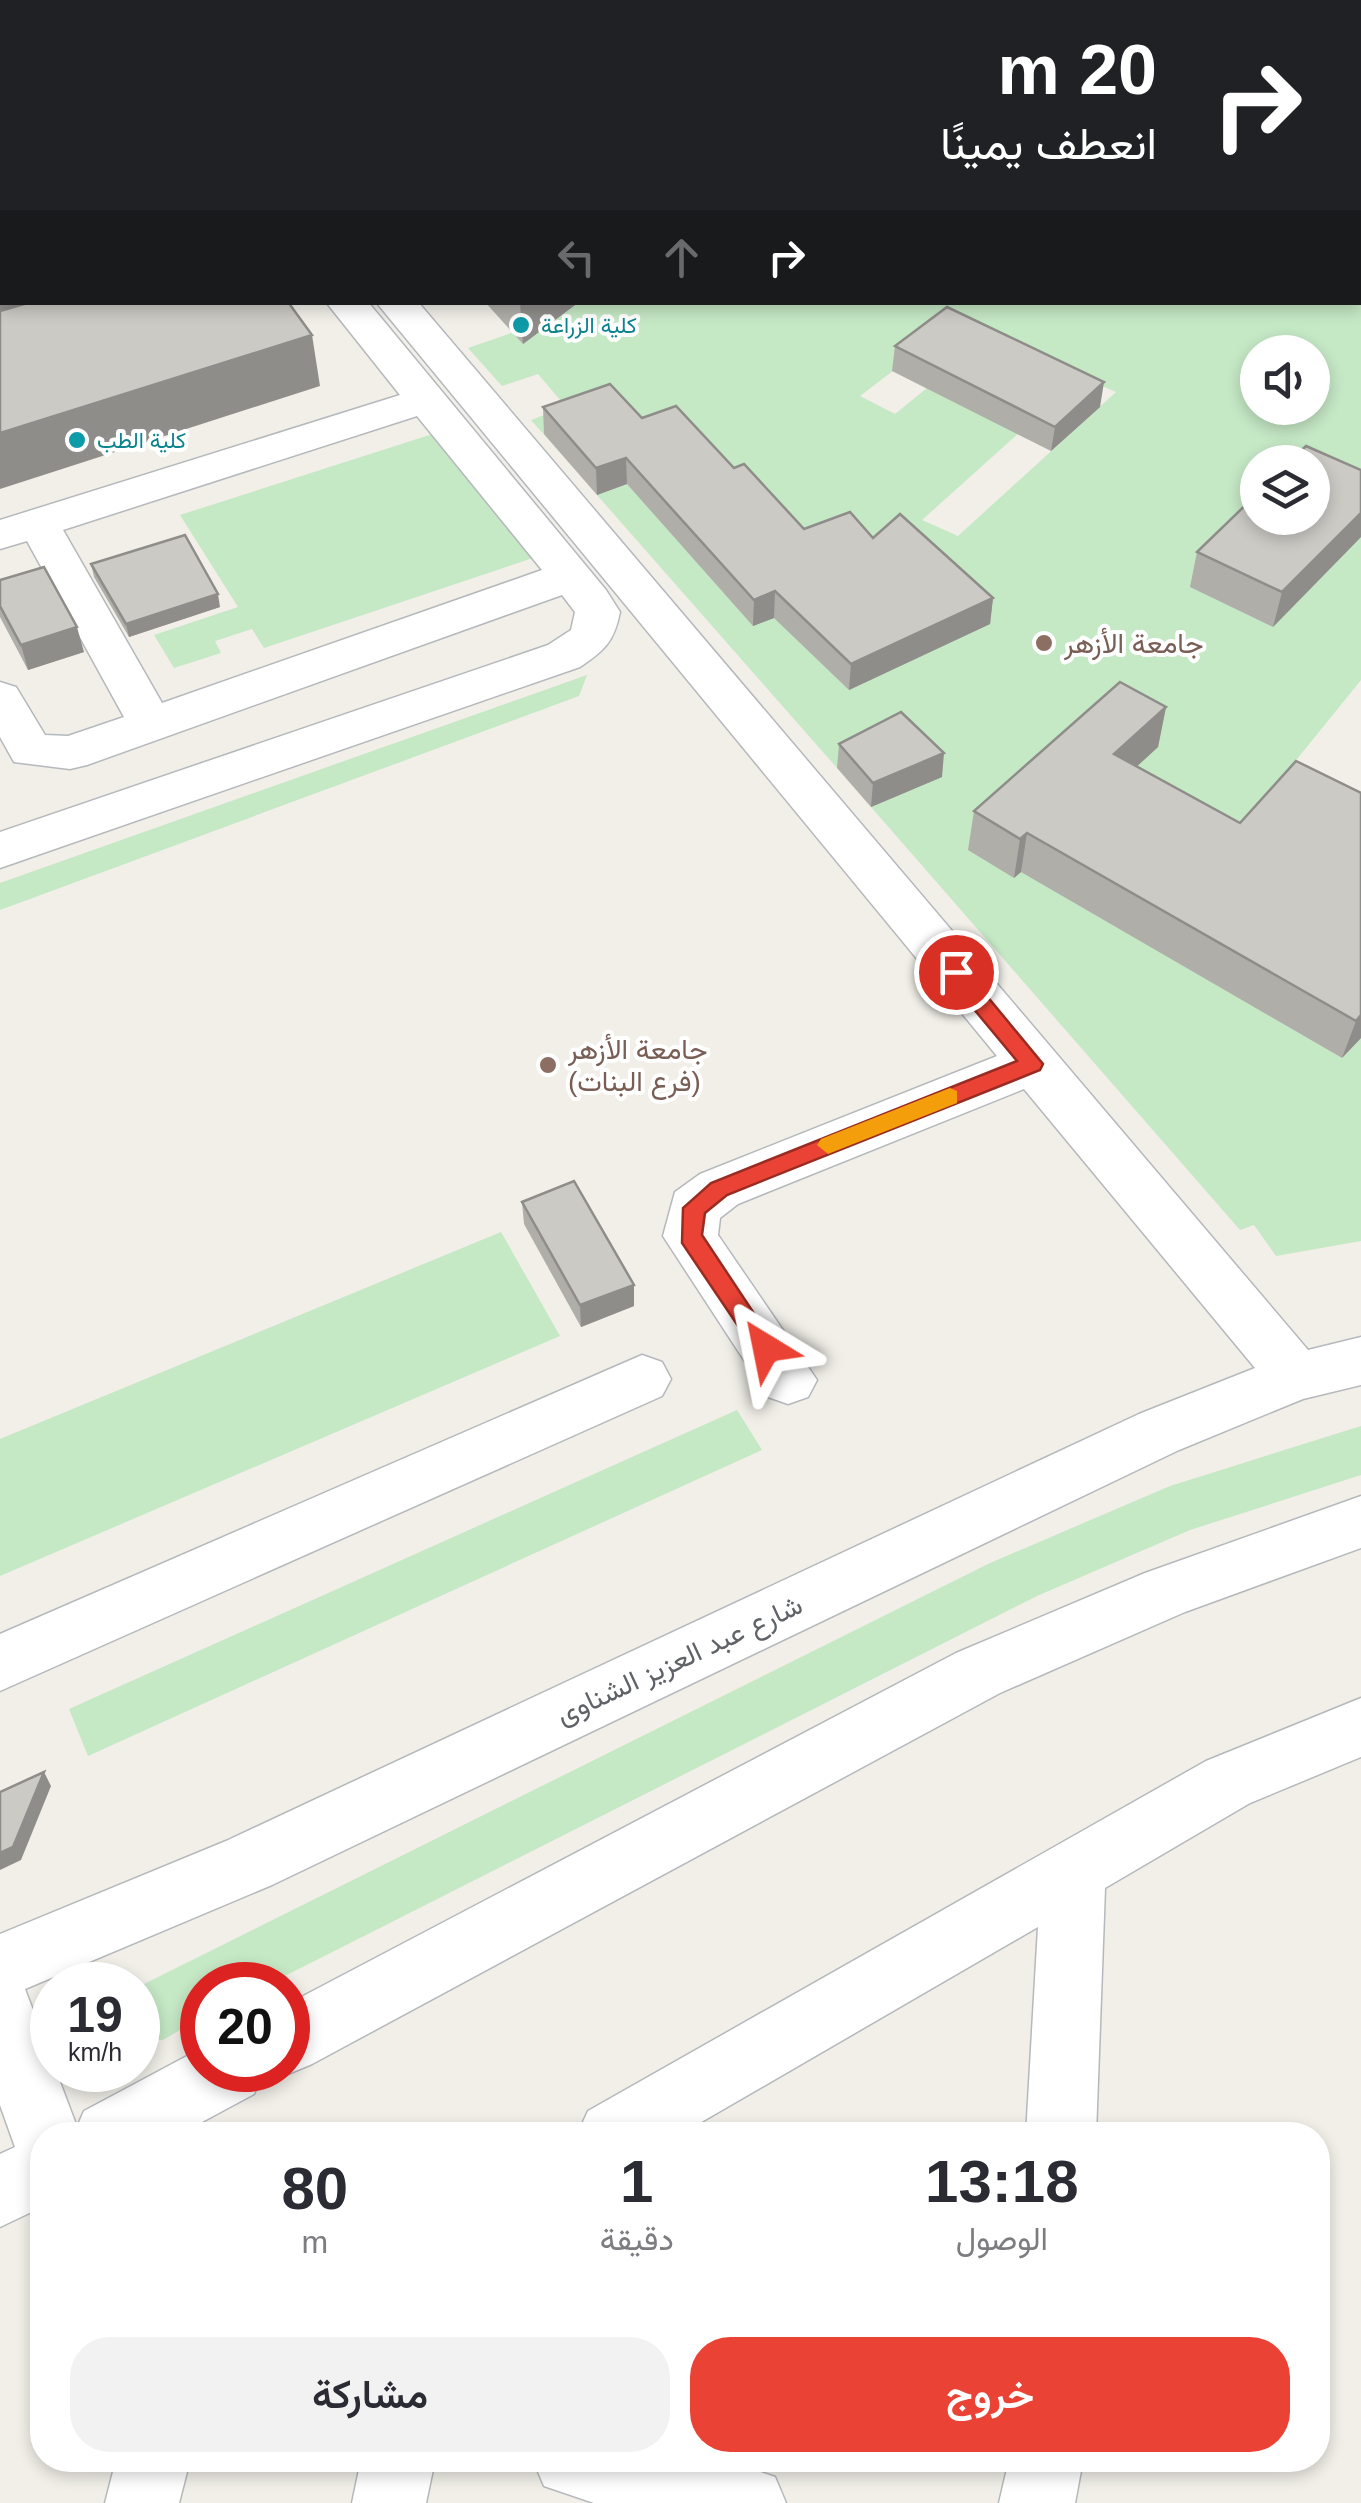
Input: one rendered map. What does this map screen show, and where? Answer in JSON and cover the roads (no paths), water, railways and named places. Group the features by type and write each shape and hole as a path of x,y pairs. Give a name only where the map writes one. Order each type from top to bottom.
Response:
{"street":[{"path":"0,850 564,656 592,638 598,612 348,305"},
{"path":"399,305 1296,1377"},
{"path":"151,724 19,529 426,400"},
{"path":"0,698 23,742 42,754 70,752 571,576"},
{"path":"788,1380 690,1236 694,1208 719,1189 1032,1064"},
{"name":"شارع عبد العزيز الشناوى","path":"0,1966 249,1863 1141,1441 1296,1377 1361,1361"},
{"path":"0,1663 642,1379"},
{"path":"310,2028 978,1673 1166,1592 1361,1522"},
{"path":"635,2122 1228,1782 1361,1728"},
{"path":"1062,2122 1073,1871"},
{"path":"0,2010 40,2122"},
{"path":"132,2122 189,2092"},
{"path":"0,2192 30,2176"},
{"path":"142,2503 151,2472"},
{"path":"389,2503 395,2472"},
{"path":"620,2472 750,2503"},
{"path":"1036,2503 1043,2491 1045,2472"}],"place":[{"name":"كلية الزراعة","path":"521,325"},
{"name":"كلية الطب","path":"77,440"},
{"name":"جامعة الأزهر","path":"1044,643"},
{"name":"جامعة الأزهر (فرع البنات)","path":"548,1065"}]}
